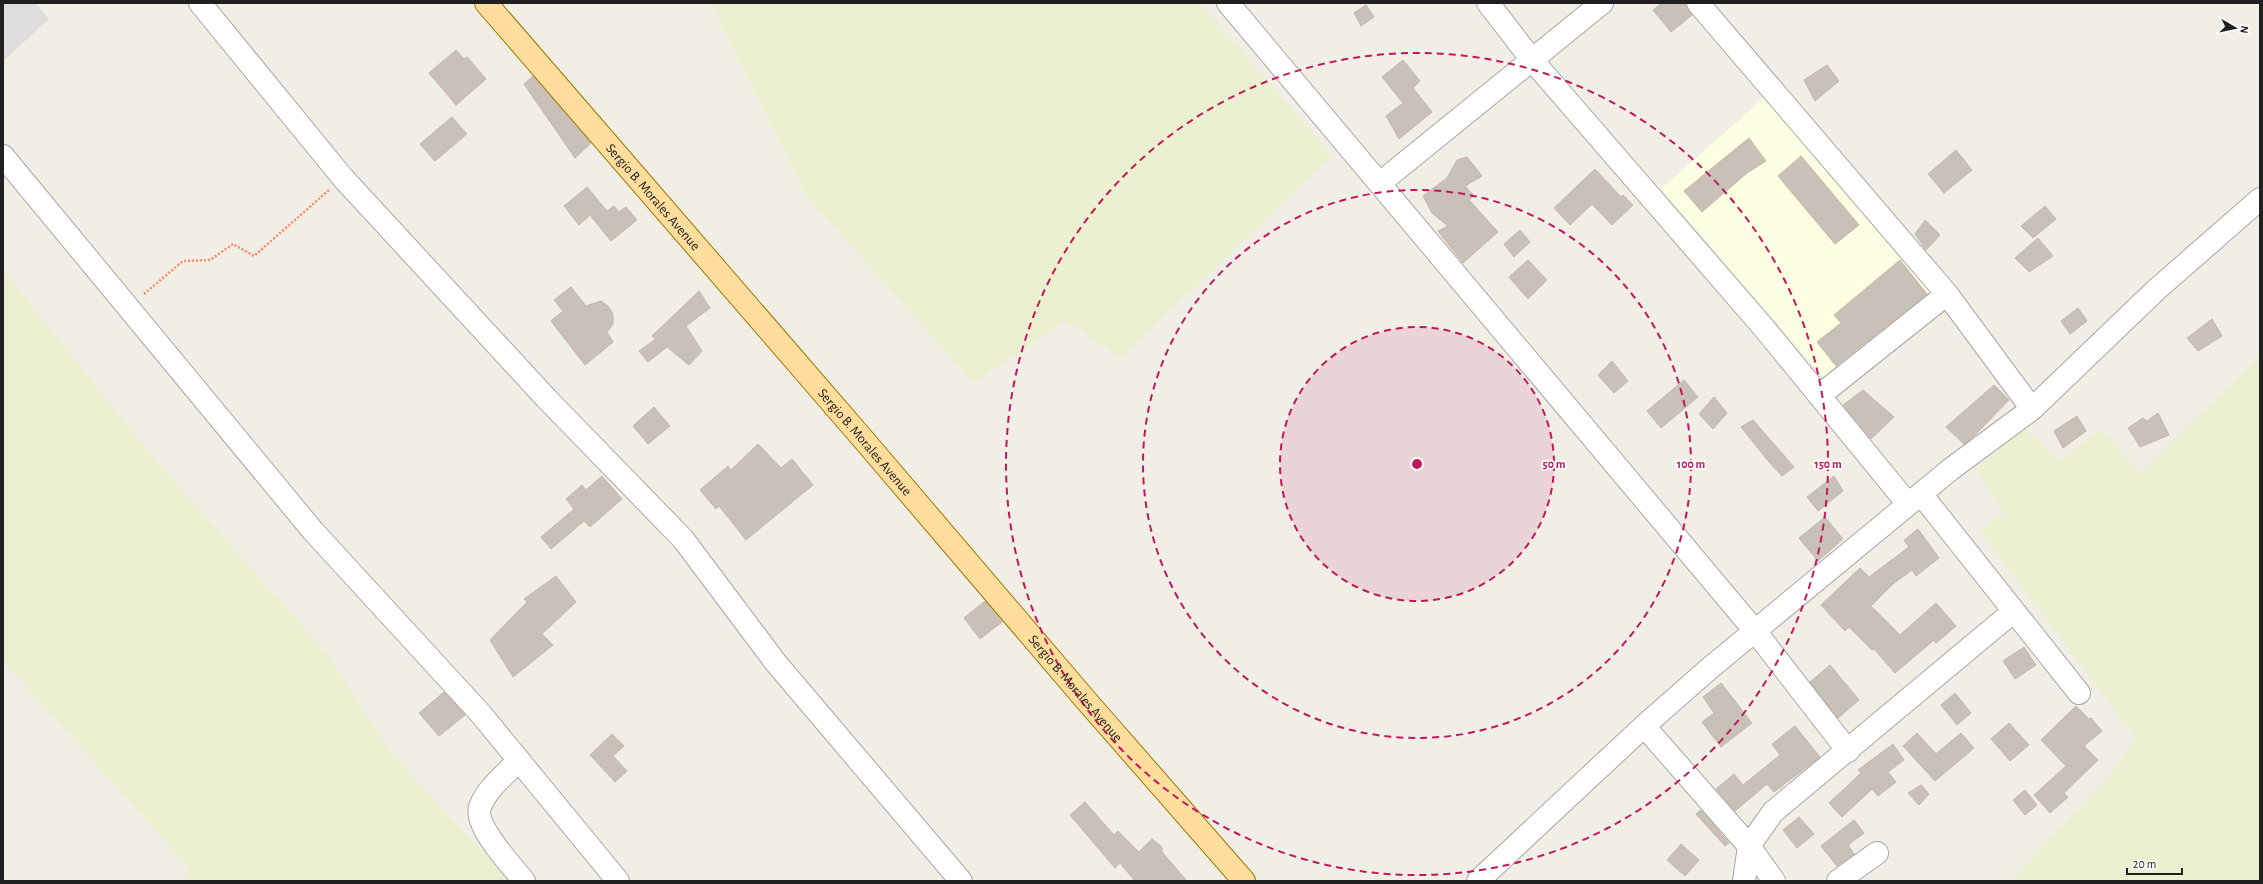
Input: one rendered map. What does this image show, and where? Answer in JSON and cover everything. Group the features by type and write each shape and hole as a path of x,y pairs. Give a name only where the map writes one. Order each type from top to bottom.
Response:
{"main road":[{"name":"Sergio B. Morales Avenue","path":"486,3 868,445 1084,698 1244,881"}],"street":[{"path":"200,3 343,178 546,398 683,539 776,663 961,881"},
{"path":"1228,3 1755,630 1848,751"},
{"path":"1488,3 1532,60 1758,322 1819,396 1915,499 2014,612 2079,693"},
{"path":"1380,184 1602,3"},
{"path":"1698,3 1947,294 2032,409"},
{"path":"3,156 313,531 480,713 618,881"},
{"path":"1478,881 1644,726 1755,630 1915,499 2032,409 2156,290 2260,199"},
{"path":"1819,396 1947,294"},
{"path":"1744,881 1749,846 1773,812 2014,612"},
{"path":"1644,726 1749,846 1774,881"},
{"path":"519,760 483,799 479,818 486,831 524,881"},
{"path":"1838,881 1877,853"}],"path":[{"path":"128,308 183,261 210,260 233,244 254,256 343,178"}],"shaded area":[{"path":"3,3 36,3 49,19 4,60"},
{"path":"711,3 1200,3 1332,155 1121,358 1065,320 974,383 807,197"},
{"path":"1766,96 1940,297 1830,385 1661,189"},
{"path":"3,270 149,452 328,655 393,755 510,881 180,881 191,870 3,661"},
{"path":"2260,355 2260,881 2011,881 2119,764 2136,738 1981,533 2004,512 1975,468 2025,429 2059,461 2101,429 2140,473"}],"building":[{"path":"1662,3 1686,3 1692,15 1671,32 1653,10"},
{"path":"1366,5 1374,17 1361,26 1354,13"},
{"path":"456,50 464,59 467,57 486,79 456,105 429,73"},
{"path":"1403,60 1420,81 1413,88 1432,112 1399,139 1386,116 1403,103 1382,77"},
{"path":"1827,65 1839,81 1815,101 1804,80"},
{"path":"533,76 591,143 575,158 524,84"},
{"path":"452,117 467,134 435,161 420,144"},
{"path":"1749,138 1766,161 1747,173 1702,212 1684,191"},
{"path":"1956,150 1972,170 1944,193 1928,174"},
{"path":"1801,156 1859,225 1835,244 1778,176"},
{"path":"1467,157 1482,176 1465,186 1474,196 1469,200 1498,232 1463,263 1438,231 1448,226 1432,213 1423,196 1447,178 1457,160"},
{"path":"1595,169 1621,197 1623,195 1633,205 1612,225 1592,204 1570,225 1554,208"},
{"path":"587,187 607,211 614,206 619,212 626,207 637,220 611,241 590,215 579,225 564,206"},
{"path":"2045,206 2056,219 2033,238 2021,226"},
{"path":"1925,220 1940,235 1926,250 1915,234"},
{"path":"1520,230 1530,242 1514,257 1504,244"},
{"path":"2038,238 2053,256 2029,272 2015,258"},
{"path":"1528,260 1547,280 1528,299 1509,277"},
{"path":"1900,260 1927,294 1836,366 1817,342 1841,323 1834,315"},
{"path":"571,287 586,306 601,301 608,306 613,314 613,324 607,332 613,342 585,365 551,321 563,311 554,300"},
{"path":"699,291 710,308 686,326 702,351 689,365 667,347 648,362 639,351 656,339 652,336"},
{"path":"2078,308 2087,321 2070,334 2061,321"},
{"path":"2212,319 2222,336 2198,351 2187,338"},
{"path":"1612,361 1628,381 1614,393 1598,375"},
{"path":"1684,380 1698,397 1661,428 1647,411"},
{"path":"1994,385 2009,400 1974,436 1964,444 1946,427"},
{"path":"1863,390 1894,417 1871,439 1843,405"},
{"path":"1714,397 1727,413 1713,429 1699,414"},
{"path":"654,407 670,426 648,444 633,426"},
{"path":"2158,413 2169,435 2140,447 2128,428 2143,418 2147,421"},
{"path":"2077,416 2086,431 2063,448 2054,431"},
{"path":"1753,420 1794,467 1782,476 1741,427"},
{"path":"758,444 781,468 792,459 813,485 746,540 719,506 716,509 700,490 728,466 731,470"},
{"path":"602,476 622,499 590,527 584,521 551,549 541,537 574,509 566,499 582,485 586,490"},
{"path":"1834,476 1843,491 1818,511 1807,497"},
{"path":"1825,517 1843,539 1818,561 1799,538"},
{"path":"1918,529 1939,558 1916,576 1912,570 1893,584 1871,606 1900,635 1936,603 1956,626 1936,643 1934,640 1895,673 1874,649 1872,650 1849,627 1845,631 1821,605 1860,568 1869,577 1909,547 1904,540"},
{"path":"556,576 576,602 542,634 553,645 513,677 490,640 527,602 524,599"},
{"path":"985,601 1002,622 980,639 964,618"},
{"path":"2024,647 2036,665 2015,679 2003,661"},
{"path":"1830,665 1859,700 1838,718 1810,682"},
{"path":"1721,683 1752,723 1721,747 1702,722 1714,713 1703,697"},
{"path":"444,692 465,715 439,736 419,713"},
{"path":"1955,693 1971,713 1957,725 1941,705"},
{"path":"2076,706 2089,719 2091,718 2102,731 2084,746 2098,760 2064,793 2068,797 2050,813 2034,795 2066,766 2041,740"},
{"path":"2009,723 2029,745 2010,761 1991,739"},
{"path":"1795,726 1820,757 1774,792 1767,784 1735,811 1716,789 1734,774 1743,785 1780,755 1772,744"},
{"path":"1917,733 1936,754 1961,733 1974,748 1935,781 1903,746"},
{"path":"612,734 624,746 613,756 627,771 615,782 590,755"},
{"path":"1893,744 1904,760 1888,772 1896,782 1878,796 1872,789 1842,817 1829,803 1861,773 1858,770"},
{"path":"1921,785 1929,794 1919,805 1908,793"},
{"path":"2025,790 2037,805 2025,815 2013,800"},
{"path":"1085,802 1114,835 1118,831 1139,852 1152,839 1162,847 1162,852 1187,881 1135,881 1120,863 1115,868 1070,815"},
{"path":"1701,810 1729,843 1725,846 1696,814"},
{"path":"1799,817 1814,834 1797,848 1783,830"},
{"path":"1854,820 1864,833 1848,845 1854,854 1837,866 1821,846"},
{"path":"1681,844 1699,860 1685,876 1667,860"}]}
